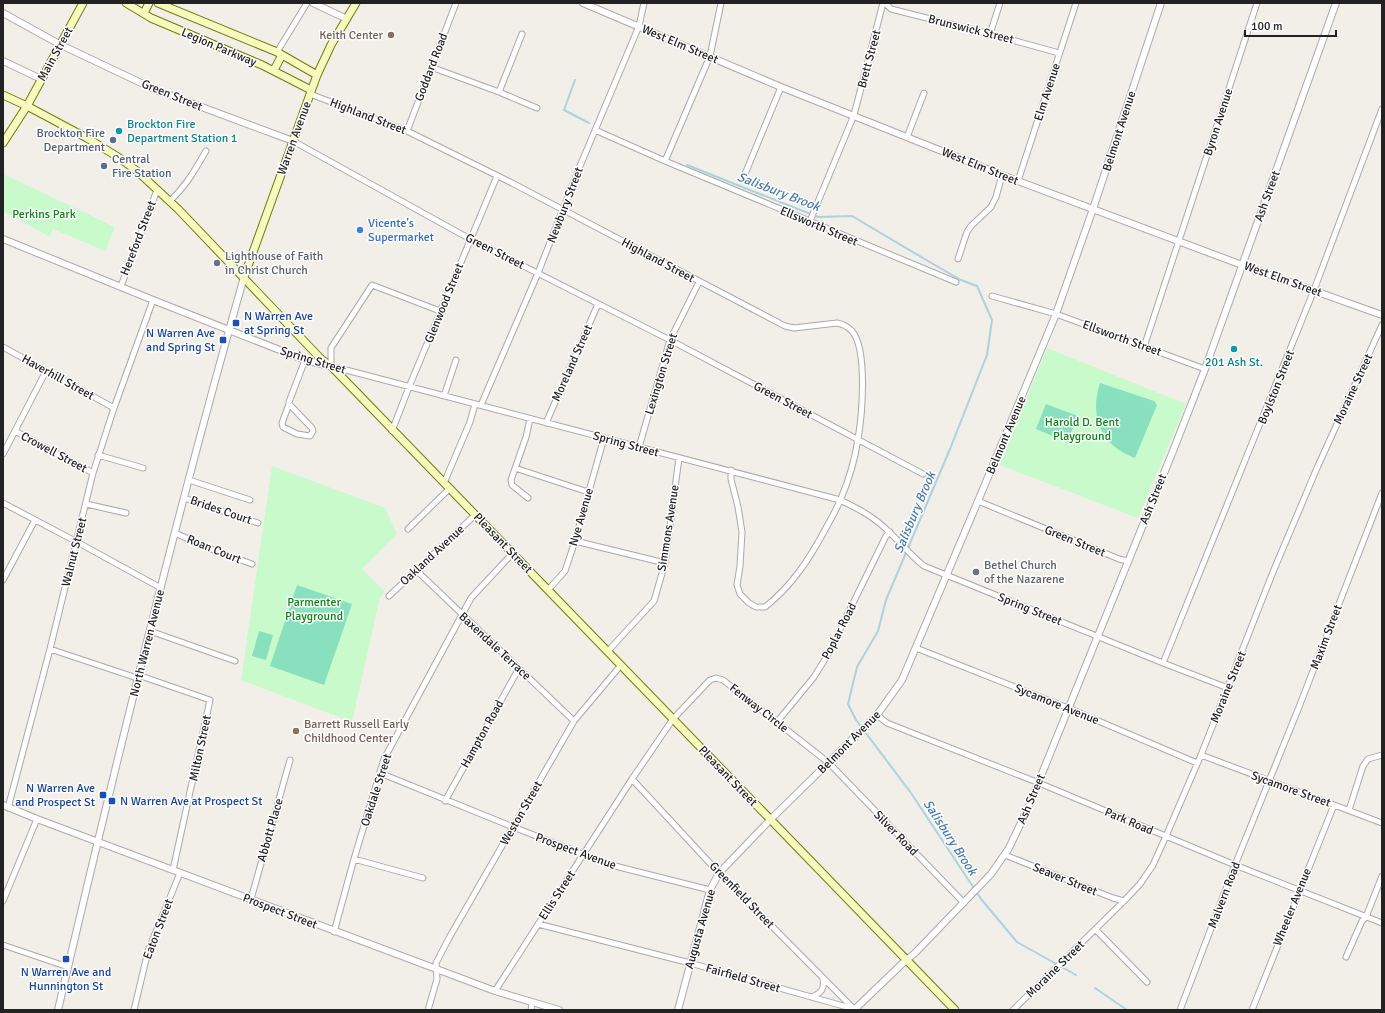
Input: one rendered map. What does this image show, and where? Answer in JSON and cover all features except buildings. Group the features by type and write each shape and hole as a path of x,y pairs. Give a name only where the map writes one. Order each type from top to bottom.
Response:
{"main road":[{"name":"Main Street","path":"3,143 27,106 84,3"},
{"name":"Legion Parkway","path":"126,3 165,24 274,70 311,92"},
{"path":"144,13 149,3"},
{"name":"Legion Parkway","path":"158,3 280,53 317,75"},
{"name":"Warren Avenue","path":"244,277 317,75 331,45 356,3"},
{"path":"274,70 280,53"},
{"name":"Pleasant Street","path":"3,95 87,138 118,157 137,171 170,201 322,360 331,366 392,431 608,651 955,1010"}],"street":[{"path":"280,53 307,3"},
{"path":"313,3 347,20"},
{"name":"Goddard Road","path":"407,131 456,3"},
{"name":"West Elm Street","path":"583,3 781,87 1002,175 1242,265 1382,315"},
{"name":"Newbury Street","path":"481,406 538,273 562,210 638,26 644,3"},
{"path":"665,161 710,56 721,3"},
{"name":"Brunswick Street","path":"884,3 891,9 1059,53"},
{"name":"Brett Street","path":"811,217 854,115 884,3"},
{"path":"990,34 1000,3"},
{"name":"Elm Avenue","path":"1018,181 1076,3"},
{"name":"Belmont Avenue","path":"770,820 877,715 902,680 1056,314 1093,209 1161,3"},
{"name":"Byron Avenue","path":"1144,347 1257,3"},
{"name":"Ash Street","path":"854,1010 907,959 915,954 976,891 991,874 1013,842 1205,369 1336,3"},
{"name":"Green Street","path":"3,13 61,45 156,90 293,141 470,239 670,340 923,474"},
{"path":"499,92 522,34"},
{"path":"3,61 42,79"},
{"path":"431,67 499,92 537,108"},
{"path":"746,174 781,87"},
{"name":"Highland Street","path":"311,92 407,131 497,176 785,326 794,328 836,323 843,324 852,332 859,345 862,365 862,400 858,440 840,500 807,561 789,585 776,599 765,607 756,607 748,603 740,594 737,585 740,566 742,532 731,479 731,470"},
{"path":"907,137 924,93"},
{"name":"Boylston Street","path":"1163,663 1314,290 1382,109"},
{"name":"Ellsworth Street","path":"595,130 665,161 811,217 862,244 956,282"},
{"path":"170,201 182,189 194,173 206,152"},
{"path":"958,259 967,232 990,207 996,197 1002,175"},
{"name":"Glenwood Street","path":"392,431 440,311 497,176"},
{"name":"Hereford Street","path":"120,286 157,190"},
{"name":"Spring Street","path":"3,239 305,360 679,458 731,470 840,500 868,514 890,532 904,548 924,566 1228,688"},
{"name":"North Warren Avenue","path":"58,1010 97,841 138,676 184,498 244,277"},
{"name":"Lexington Street","path":"639,447 670,340 699,282"},
{"path":"331,366 331,348 372,285 440,311"},
{"name":"Ellsworth Street","path":"992,296 1056,314 1205,369"},
{"name":"Walnut Street","path":"6,806 50,649 98,455 153,300"},
{"name":"Moreland Street","path":"546,422 598,304"},
{"name":"Moraine Street","path":"1013,1010 1124,901 1140,884 1153,865 1228,688 1273,572 1317,468 1382,325"},
{"name":"Haverhill Street","path":"3,347 114,408"},
{"path":"289,404 312,428 313,431 310,436 297,434 283,427 282,423 305,360"},
{"path":"444,396 456,360"},
{"path":"3,454 46,371"},
{"path":"408,529 447,486 475,404"},
{"path":"528,498 512,485 511,480 526,437 530,419"},
{"name":"Crowell Street","path":"15,431 93,473"},
{"name":"Nye Avenue","path":"548,590 564,571 575,541 604,438"},
{"path":"98,455 143,468"},
{"name":"Simmons Avenue","path":"608,651 654,601 665,563 679,458"},
{"path":"514,468 588,492"},
{"path":"189,480 250,500"},
{"name":"Maxim Street","path":"1269,781 1382,493"},
{"name":"Brides Court","path":"184,498 258,523"},
{"name":"Green Street","path":"978,501 1119,559 1128,561"},
{"path":"3,503 161,588"},
{"path":"86,504 126,514"},
{"name":"Oakland Avenue","path":"389,596 475,515"},
{"path":"3,580 34,520"},
{"name":"Poplar Road","path":"778,722 814,677 827,656 886,536 890,532"},
{"name":"Roan Court","path":"175,533 211,549 252,564"},
{"path":"575,541 665,563"},
{"name":"Oakdale Street","path":"334,932 384,759 471,598 512,554"},
{"name":"Baxendale Terrace","path":"416,570 574,721"},
{"path":"150,631 235,661"},
{"name":"Sycamore Avenue","path":"916,648 1068,708 1197,763"},
{"path":"50,649 138,676"},
{"name":"Weston Street","path":"428,1010 437,979 436,963 445,944 574,721 621,665"},
{"name":"Hampton Road","path":"445,801 519,668"},
{"name":"Milton Street","path":"138,676 210,700 173,870"},
{"name":"Fenway Circle","path":"672,718 710,680 716,678 723,680 829,762"},
{"name":"Park Road","path":"877,715 887,723 1038,782 1235,865 1382,923"},
{"name":"Ellis Street","path":"495,991 672,718"},
{"name":"Sycamore Street","path":"1200,755 1382,823"},
{"path":"1349,810 1363,766 1368,759 1382,755"},
{"name":"Abbott Place","path":"251,899 290,760"},
{"name":"Silver Road","path":"829,762 964,903"},
{"name":"Prospect Avenue","path":"380,773 445,801 611,865 710,890"},
{"name":"Greenfield Street","path":"632,779 719,873 854,1010"},
{"name":"Malvern Road","path":"1180,1010 1235,865 1269,781"},
{"name":"Wheeler Avenue","path":"1252,1010 1334,805"},
{"name":"Prospect Street","path":"6,806 334,932 495,991 532,1007 559,1010"},
{"path":"3,901 37,819"},
{"name":"Augusta Avenue","path":"678,1010 710,890 719,873 770,820"},
{"name":"Seaver Street","path":"1005,855 1112,898 1124,901"},
{"path":"354,859 423,878"},
{"name":"Eaton Street","path":"134,1010 148,951 180,872"},
{"path":"1346,957 1362,921 1366,917 1382,876"},
{"name":"Fairfield Street","path":"538,924 690,962 854,1010"},
{"path":"1096,930 1147,982"},
{"path":"3,945 68,967"},
{"path":"812,997 823,990 824,978"}],"green space":[{"name":"Perkins Park","path":"3,174 115,227 105,251 53,229 50,237 3,211"},
{"name":"Harold D. Bent Playground","path":"1047,348 1186,404 1138,518 1000,465"},
{"path":"1100,383 1154,401 1157,405 1135,458 1123,453 1114,446 1106,438 1101,428 1097,418 1096,407"},
{"path":"1046,404 1078,416 1067,442 1036,429"},
{"name":"Parmenter Playground","path":"272,466 385,508 397,534 362,569 385,592 380,597 352,722 241,680"},
{"path":"297,585 352,604 324,685 270,666"},
{"path":"259,631 273,635 266,660 252,656"}],"waterway":[{"name":"Salisbury Brook","path":"575,80 564,110 589,123"},
{"name":"Salisbury Brook","path":"687,165 818,217 852,216 961,280 977,286 992,320 987,355 950,449 886,600 878,631 857,667 848,704 856,720 911,793 981,899 1017,942 1076,975"},
{"name":"Salisbury Brook","path":"1095,988 1127,1010"}],"place":[{"name":"Keith Center","path":"391,35"},
{"name":"Brockton Fire Department Station 1","path":"119,131"},
{"name":"Brockton Fire Department","path":"113,140"},
{"name":"Central Fire Station","path":"104,166"},
{"name":"Vicente's Supermarket","path":"360,230"},
{"name":"Lighthouse of Faith in Christ Church","path":"217,263"},
{"name":"N Warren Ave at Spring St","path":"236,323"},
{"name":"N Warren Ave and Spring St","path":"223,340"},
{"name":"201 Ash St.","path":"1234,349"},
{"name":"Bethel Church of the Nazarene","path":"976,572"},
{"name":"Barrett Russell Early Childhood Center","path":"296,731"},
{"name":"N Warren Ave and Prospect St","path":"103,795"},
{"name":"N Warren Ave at Prospect St","path":"112,801"},
{"name":"N Warren Ave and Hunnington St","path":"66,959"}]}
